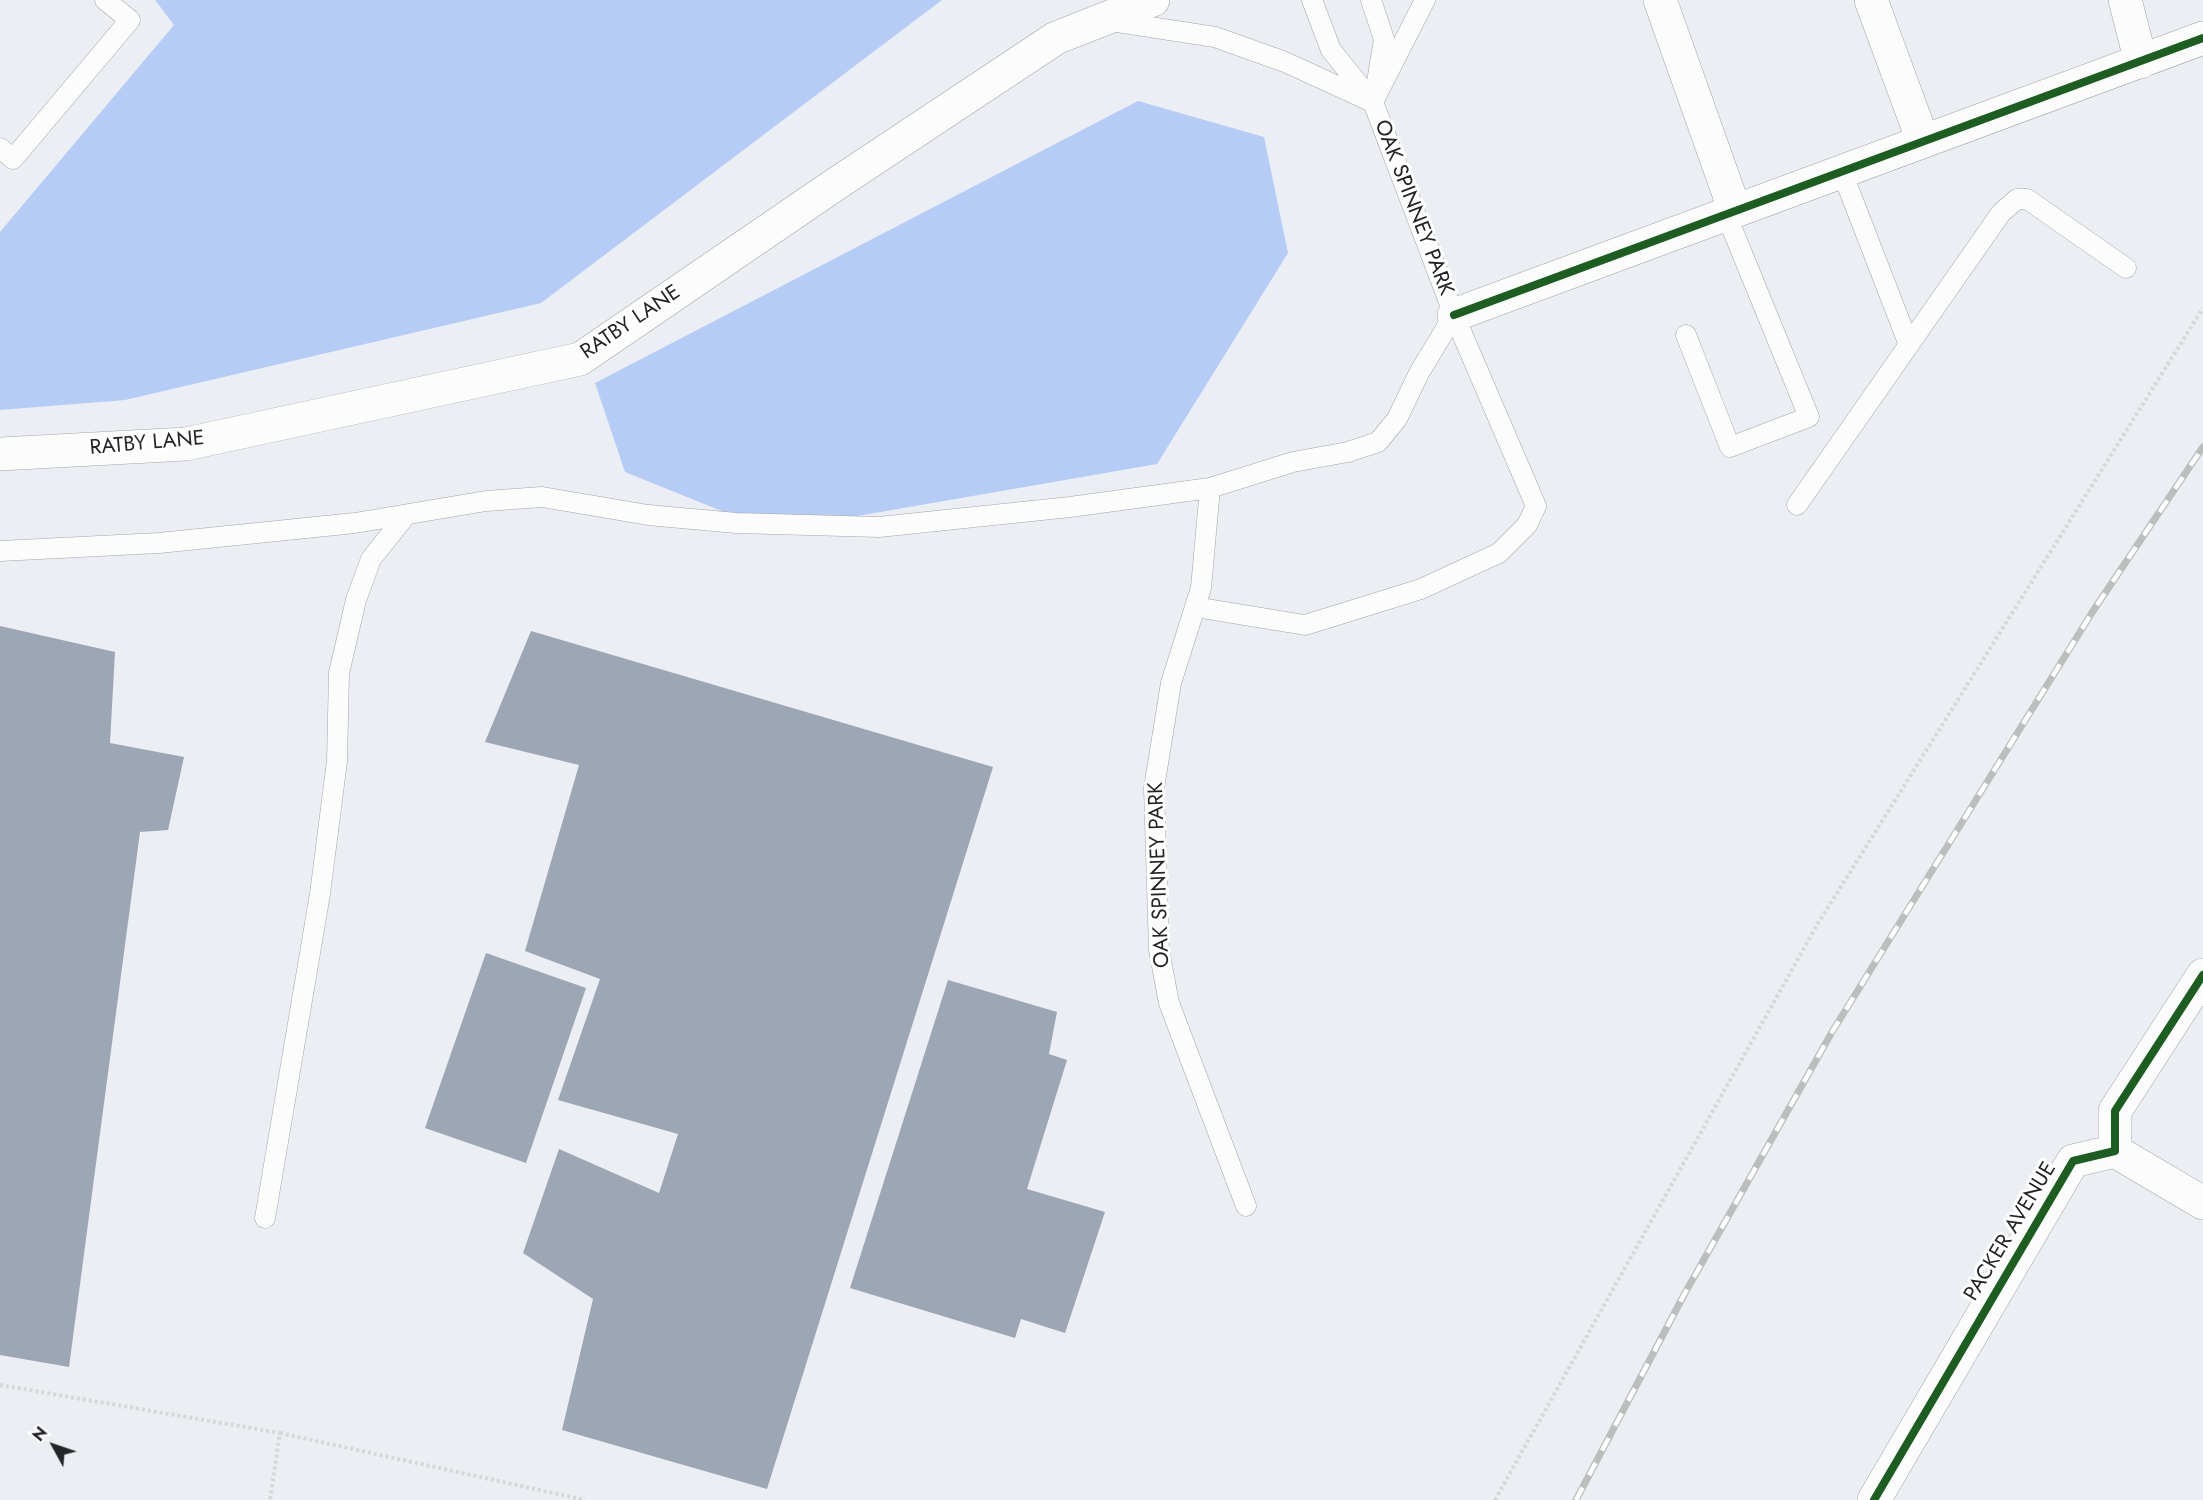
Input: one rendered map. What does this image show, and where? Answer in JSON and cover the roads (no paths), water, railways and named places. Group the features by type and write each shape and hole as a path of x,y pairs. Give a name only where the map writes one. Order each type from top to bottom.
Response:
{"street":[{"name":"RATBY LANE","path":"0,454 186,444 580,359 1046,44 1153,0"},
{"path":"1660,0 1730,213"},
{"path":"1871,0 1923,141"},
{"path":"2125,0 2141,62"},
{"path":"1454,315 2203,38"},
{"path":"2203,975 2115,1111 2115,1151 2203,1203"},
{"name":"PACKER AVENUE","path":"1874,1500 2073,1161 2115,1151"}],"lane":[{"path":"0,148 13,159 130,20 105,0"},
{"name":"OAK SPINNEY PARK","path":"1195,607 1305,624 1421,589 1499,553 1527,525 1536,506 1454,315 1373,102 1331,50 1312,0"},
{"name":"OAK SPINNEY PARK","path":"1371,0 1384,39 1373,102"},
{"name":"OAK SPINNEY PARK","path":"1373,102 1425,0"},
{"name":"OAK SPINNEY PARK","path":"1102,20 1215,37 1284,62 1373,102"},
{"path":"1842,172 1909,345"},
{"path":"1797,505 2001,213 2017,199 2027,199 2126,268"},
{"path":"1686,336 1730,447 1809,417 1730,213"},
{"name":"OAK SPINNEY PARK","path":"0,551 159,543 355,523 486,501 542,497 648,515 736,523 879,527 1086,505 1210,488 1293,462 1348,452 1378,442 1397,419 1419,373 1454,315"},
{"name":"OAK SPINNEY PARK","path":"1210,488 1201,588 1171,683 1154,788 1159,950 1169,1003 1246,1206"},
{"path":"266,1218 320,894 337,761 339,674 356,600 371,559 406,515"}],"railway":[{"path":"1576,1500 1685,1293 1832,1032 2093,611 2203,447"}]}
